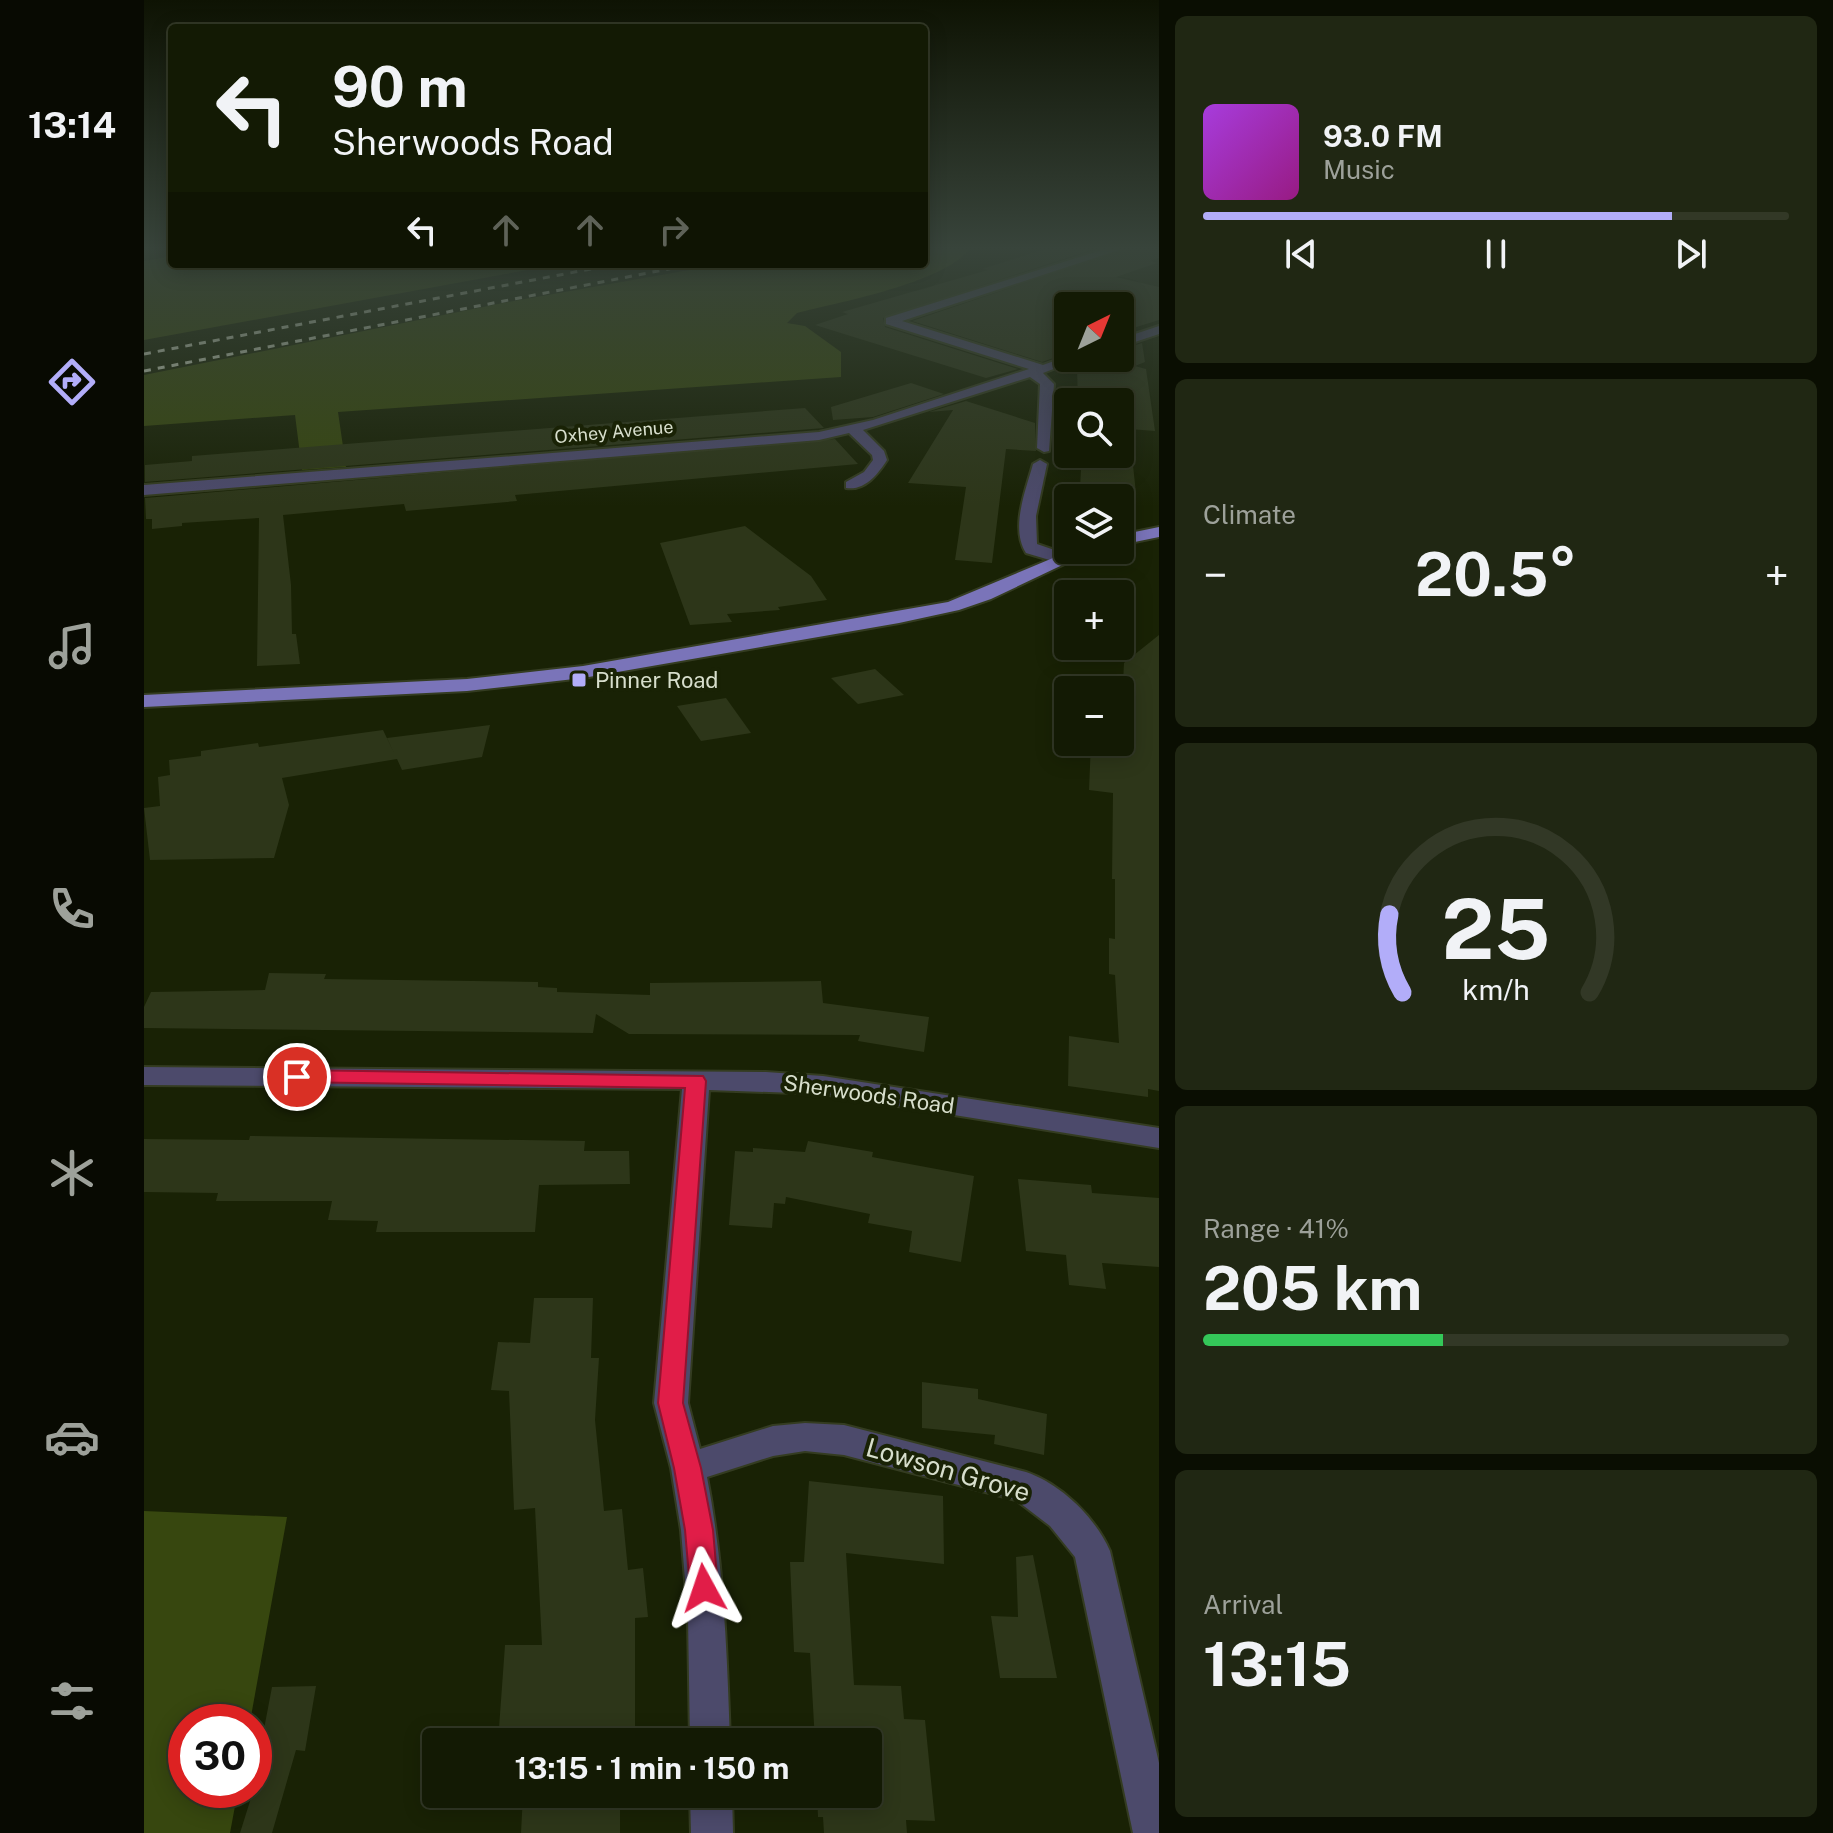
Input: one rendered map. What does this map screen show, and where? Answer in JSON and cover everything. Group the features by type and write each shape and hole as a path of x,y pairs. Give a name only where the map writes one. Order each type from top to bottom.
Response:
{"main road":[{"path":"1134,537 1159,532"},
{"path":"144,701 467,685 583,672 926,612 985,595 1054,563"}],"street":[{"path":"930,335 1037,371 1047,384 1042,456 1028,516 1029,544 1032,549 1054,556"},
{"name":"Oxhey Avenue","path":"144,490 819,436 854,430 1054,365"},
{"path":"851,485 869,475 880,460 879,454 854,430"},
{"name":"Sherwoods Road","path":"144,1076 823,1085 1159,1138"},
{"path":"696,1081 671,1403 688,1468 699,1530 707,1617 710,1728"},
{"name":"Lowson Grove","path":"688,1468 773,1441 805,1437 844,1440 1026,1487 1053,1504 1070,1520 1092,1551 1154,1833"},
{"path":"711,1808 712,1833"}],"green space":[{"path":"144,335 174,335 144,340"},
{"path":"346,335 817,335 841,352 841,377 338,412 346,467 302,470 295,415 144,426 144,375"},
{"path":"144,1511 287,1517 253,1704 168,1704 168,1808 235,1808 230,1833 144,1833"}],"building":[{"path":"846,335 909,335 1018,369 986,378"},
{"path":"955,335 1054,335 1054,358 1042,362"},
{"path":"1142,343 1145,362 1135,366 1146,369 1155,431 1134,429 1134,388 1078,388 1077,372 1134,372 1134,346"},
{"path":"911,383 944,394 873,417 833,420 831,407"},
{"path":"966,401 1035,423 1036,451 1006,449 992,563 955,560 966,487 908,483 953,410 929,412"},
{"path":"805,408 824,428 145,482 145,465 192,461 192,456"},
{"path":"835,439 858,464 515,495 517,501 406,511 404,504 283,515 291,585 292,634 296,634 300,664 257,666 259,518 182,523 182,526 152,529 152,519 146,519 145,498"},
{"path":"1077,468 1133,468 1136,493 1134,484 1080,484 1081,469"},
{"path":"745,526 811,576 827,600 778,607 780,610 727,614 732,622 690,625 660,543"},
{"path":"1159,635 1159,1091 1148,1089 1148,1097 1068,1086 1069,1036 1119,1043 1115,975 1109,974 1109,938 1115,939 1113,793 1089,790 1090,756 1134,756 1134,676 1123,676 1124,663 1134,660 1134,655"},
{"path":"875,669 904,695 858,704 831,678"},
{"path":"726,698 751,733 701,741 677,706"},
{"path":"490,725 482,757 402,770 397,759 282,778 289,805 274,858 150,860 144,808 160,806 158,777 170,775 169,760 201,756 201,751 258,743 259,747 383,730 395,755 387,738"},
{"path":"269,973 326,974 324,979 538,982 538,987 557,988 557,992 650,995 650,983 821,981 823,1003 929,1017 924,1052 858,1041 860,1035 629,1034 596,1014 593,1033 144,1028 144,1007 151,992 265,990"},
{"path":"250,1136 585,1141 584,1151 629,1151 630,1184 539,1185 535,1232 376,1232 378,1221 328,1220 332,1201 216,1201 218,1193 144,1192 144,1139 249,1140"},
{"path":"808,1141 873,1152 872,1157 974,1176 961,1262 909,1252 912,1231 868,1223 870,1214 786,1197 785,1204 774,1203 772,1228 729,1225 735,1151 753,1152 753,1148 805,1152"},
{"path":"1018,1179 1091,1185 1092,1193 1159,1198 1159,1267 1102,1263 1106,1289 1069,1285 1066,1255 1026,1251"},
{"path":"534,1298 593,1298 591,1358 599,1358 595,1420 604,1511 622,1509 628,1570 643,1568 648,1617 635,1618 635,1728 499,1728 505,1645 542,1645 535,1508 514,1510 509,1391 491,1390 498,1342 530,1343"},
{"path":"922,1382 978,1389 978,1399 1047,1414 1044,1455 994,1444 995,1435 922,1428"},
{"path":"809,1481 943,1496 944,1564 846,1553 854,1685 901,1686 904,1719 925,1720 935,1821 906,1820 907,1833 824,1833 823,1817 818,1817 818,1808 882,1808 882,1728 814,1728 810,1653 794,1652 790,1562 804,1562"},
{"path":"1033,1555 1057,1678 1000,1678 991,1616 1018,1617 1016,1557"},
{"path":"316,1686 305,1751 296,1750 272,1833 240,1833 248,1808 272,1808 272,1704 269,1704 272,1687"},
{"path":"522,1808 620,1808 620,1833 521,1833"}],"railway":[{"path":"144,354 246,335"},
{"path":"144,371 331,335"}],"place":[{"name":"Pinner Road","path":"579,680"}],"route":[{"path":"297,1077 696,1081 671,1371 671,1403 688,1468 699,1530 704,1588"}]}
